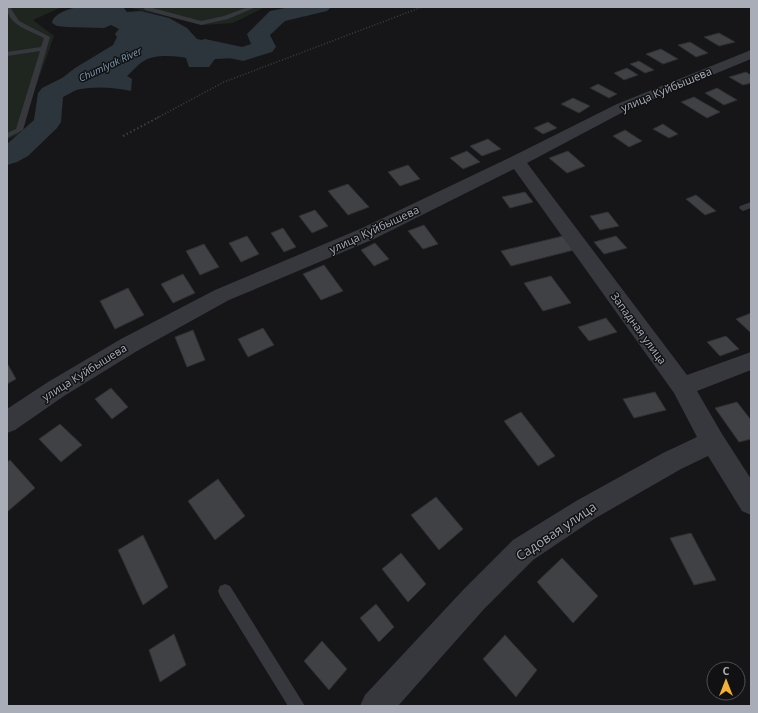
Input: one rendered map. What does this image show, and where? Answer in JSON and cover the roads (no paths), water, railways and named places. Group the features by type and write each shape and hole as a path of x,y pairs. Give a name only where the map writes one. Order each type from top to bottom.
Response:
{"street":[{"name":"улица Куйбышева","path":"7,422 56,389 129,345 222,295 367,234 517,161 622,107 751,54"},
{"name":"Западная улица","path":"517,161 682,386 713,442 751,502"},
{"path":"682,386 751,361"},
{"name":"Садовая улица","path":"376,706 474,598 523,550 585,510 672,461 713,442"}],"lane":[{"path":"7,7 17,22 47,37 19,130 7,136"},
{"path":"146,7 147,9 201,23 226,18 253,7"},
{"path":"7,54 44,48"},
{"path":"225,591 297,706"}],"water":[{"path":"76,7 118,7 124,8 127,12 141,11 169,18 187,28 197,39 242,51 254,47 260,51 249,55 227,59 215,59 209,67 189,67 186,58 181,57 154,57 144,61 127,76 132,79 131,91 112,88 74,90 57,97 58,107 61,113 54,125 39,123 36,117 43,93 75,68 113,45 117,37 115,34 119,29 111,25 104,28 67,27 57,26 52,23 58,15"}],"waterway":[{"name":"Chumlyak River","path":"205,46 243,54 264,47 258,34 278,16 320,7"},
{"name":"Chumlyak River","path":"7,156 18,150 47,122 51,93 71,83"}]}
